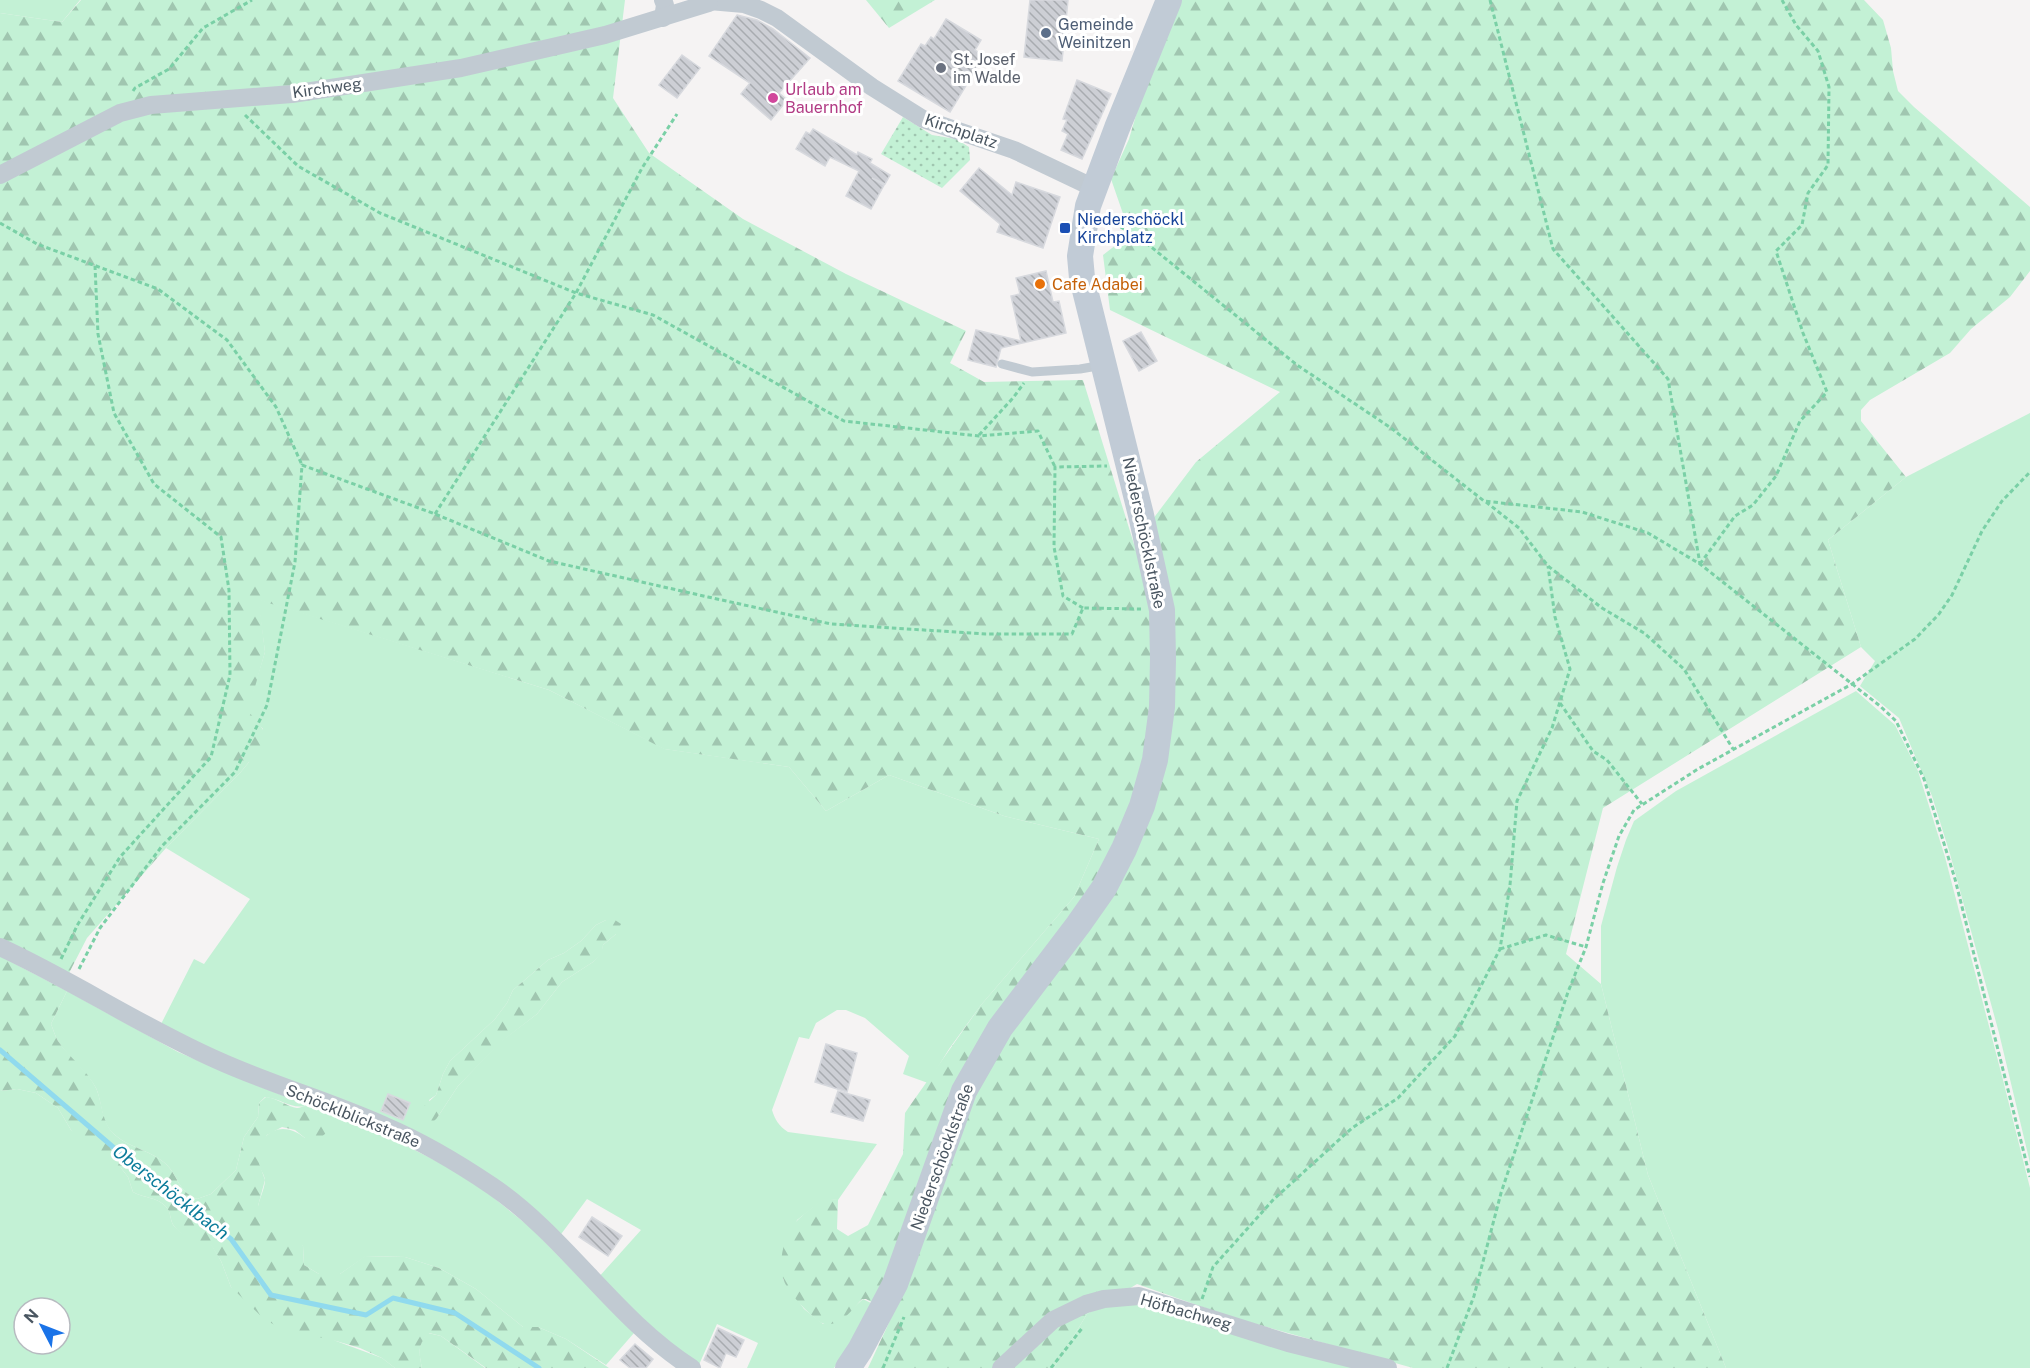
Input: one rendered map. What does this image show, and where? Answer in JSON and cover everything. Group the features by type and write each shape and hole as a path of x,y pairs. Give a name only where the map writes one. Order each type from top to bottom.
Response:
{"main road":[{"name":"Niederschöcklstraße","path":"848,1368 895,1284 964,1091 1000,1028 1104,888 1143,806 1155,760 1162,707 1164,659 1162,610 1082,278 1080,256 1094,188 1169,0"}],"street":[{"name":"Kirchweg","path":"0,176 120,113 152,105 292,94 461,68 605,35 663,9 703,1"},
{"name":"Kirchplatz","path":"703,1 744,4 761,10 777,18 872,87 923,119 1014,150 1094,188"},
{"name":"Schöcklblickstraße","path":"0,948 54,974 191,1049 261,1079 384,1125 452,1160 494,1187 537,1222 639,1327 692,1368"},
{"name":"Höfbachweg","path":"1001,1368 1053,1320 1086,1304 1104,1299 1139,1296 1288,1343 1388,1368"}],"lane":[{"path":"1002,364 1032,372 1104,365"}],"path":[{"path":"120,113 135,88 169,69 203,28 252,0"},
{"path":"1490,0 1553,249 1668,379 1701,564"},
{"path":"1701,564 1735,516 1753,505 1776,476 1800,421 1827,392 1803,333 1776,251 1802,225 1808,193 1828,165 1829,87 1818,51 1796,25 1782,0"},
{"path":"229,99 298,166 370,207 576,294 653,315 844,421 979,436 1038,431 1055,467 1054,547 1063,596 1083,608 1162,610"},
{"path":"435,514 576,294 642,168 677,114"},
{"path":"1100,214 1145,242 1297,365 1391,428 1519,528 1548,566 1602,608 1644,633 1684,669 1733,749"},
{"path":"0,223 37,244 158,289 227,340 276,407 302,465 295,562 267,705 235,772 162,846 100,928 71,984"},
{"path":"54,974 78,924 120,857 211,757 230,675 229,590 221,537 154,484 114,413 98,334 95,267"},
{"path":"979,436 1013,398 1032,372"},
{"path":"302,465 435,514 549,561 831,624 986,634 1072,634 1083,608"},
{"path":"1055,467 1129,466"},
{"path":"1447,1368 1474,1296 1501,1193 1568,992 1586,947 1618,836 1634,810 1733,749 1852,684 1915,639 1939,614 1952,595 1982,531 2002,501 2030,472"},
{"path":"1484,501 1582,512 1648,533 1701,564 1896,721 1924,779 1955,879 2030,1177"},
{"path":"1198,1314 1213,1267 1273,1200 1352,1128 1398,1098 1455,1036 1500,949 1510,885 1517,801 1552,728 1570,669 1554,617 1548,566"},
{"path":"1560,703 1593,751 1607,760 1642,804"},
{"path":"1500,949 1546,935 1586,947"},
{"path":"1051,1368 1104,1299"},
{"path":"883,1368 905,1314"}],"green space":[{"path":"0,0 80,0 62,22 0,13"},
{"path":"81,0 625,0 613,98 649,153 743,219 846,274 966,331 950,363 984,382 1083,380 1134,544 1196,462 1280,392 1110,310 1103,255 1130,234 1111,179 1129,139 1170,0 1864,0 1883,20 1891,48 1898,91 2030,207 2030,271 2010,297 1971,329 1950,353 1870,400 1861,410 1861,421 1906,477 1828,540 1861,647 1603,808 1566,954 1601,984 1648,1175 1726,1368 1413,1368 1231,1317 1137,1284 1087,1314 1054,1368 868,1368 893,1314 862,1299 848,1314 835,1323 824,1324 818,1320 793,1296 783,1278 781,1264 788,1234 798,1219 824,1198 838,1200 837,1229 848,1236 868,1225 903,1154 905,1113 981,1005 1074,897 1099,839 1004,816 889,775 826,811 789,767 664,749 549,690 259,600 265,652 248,711 265,733 265,752 261,760 249,762 166,848 87,938 68,975 0,941 0,13 62,22"},
{"path":"866,0 935,0 889,28"},
{"path":"903,117 932,135 956,139 969,147 970,160 942,188 881,154"},
{"path":"2030,413 2030,1163 1999,1033 1932,796 1899,718 1860,686 1875,661 1861,647 1828,540 1906,477"},
{"path":"258,599 549,690 665,749 789,767 826,811 889,775 1004,816 1099,839 1074,897 981,1005 928,1083 903,1074 909,1056 865,1018 846,1010 837,1010 816,1023 809,1039 799,1037 772,1110 774,1117 788,1132 877,1144 838,1200 824,1199 797,1220 783,1279 804,1309 823,1324 840,1320 863,1299 871,1303 853,1342 834,1368 747,1368 758,1343 717,1324 698,1367 597,1279 641,1230 587,1199 559,1237 497,1184 159,1028 194,959 204,964 250,899 166,848 249,762 263,729 247,711 265,652","holes":["606,920 616,934 603,945 601,954 593,962 562,982 537,1014 500,1042 458,1086 437,1118 429,1100 436,1095 450,1061 495,1019 513,990 548,960 564,953 581,941 596,925"]},
{"path":"1856,691 1895,725 1918,771 1945,857 2003,1080 2030,1188 2030,1368 1726,1368 1648,1175 1601,984 1601,926 1617,867 1634,821 1676,791"},
{"path":"606,920 615,920 621,924 616,934 603,945 602,954 562,982 537,1014 501,1042 458,1086 437,1118 428,1127 422,1127 417,1122 421,1109 436,1095 450,1061 495,1019 513,990 548,960 564,953 581,941 596,925"},
{"path":"0,956 67,991 51,1024 58,1041 88,1075 96,1088 110,1130 127,1143 161,1160 191,1196 197,1199 211,1194 236,1170 244,1137 258,1117 259,1103 266,1097 298,1108 306,1106 317,1109 325,1123 326,1133 317,1141 305,1138 295,1130 282,1127 267,1135 261,1146 259,1163 265,1180 258,1206 259,1222 268,1232 289,1233 303,1246 304,1265 319,1274 340,1274 365,1256 405,1257 439,1268 476,1289 523,1327 538,1327 566,1339 609,1368 486,1368 441,1336 429,1333 422,1341 420,1349 422,1368 395,1368 382,1358 360,1348 281,1329 263,1318 231,1287 221,1261 211,1245 182,1234 173,1224 164,1204 133,1192 128,1177 121,1168 86,1150 58,1108 36,1093 17,1089 0,1091"},
{"path":"67,991 178,1052 258,1086 381,1133 448,1167 489,1194 531,1228 634,1333 606,1365 566,1339 538,1327 523,1327 476,1289 439,1268 405,1257 366,1256 340,1274 319,1274 304,1265 303,1246 267,1231 259,1222 257,1212 265,1181 259,1164 261,1144 271,1132 279,1129 296,1132 305,1138 306,1106 290,1105 265,1097 259,1103 258,1117 244,1137 236,1170 211,1194 197,1199 186,1192 161,1160 127,1143 110,1130 104,1119 96,1088 62,1047 51,1024"},
{"path":"17,1089 36,1093 58,1108 71,1130 121,1168 128,1177 133,1192 164,1204 173,1224 181,1233 196,1241 211,1244 221,1261 231,1287 336,1341 382,1358 395,1368 0,1368 0,1091"},
{"path":"1110,1300 1134,1301 1365,1368 1054,1368 1087,1314"},
{"path":"428,1333 441,1336 485,1368 422,1368 420,1349"}],"building":[{"name":"Gemeinde Weinitzen","path":"1030,0 1068,0 1062,61 1024,57"},
{"path":"737,15 757,20 773,29 810,58 779,93 787,100 771,120 741,94 750,83 709,56"},
{"name":"St. Josef im Walde","path":"946,19 981,40 975,50 984,56 950,112 898,81 921,44 925,46 931,37 934,39"},
{"path":"682,55 700,68 677,98 659,85"},
{"path":"1077,80 1111,94 1082,159 1061,150 1068,134 1062,131 1067,120 1063,119"},
{"path":"813,129 857,155 858,152 872,159 870,163 890,175 885,184 872,178 884,185 871,209 846,196 859,171 830,157 825,166 796,149 806,132 810,134"},
{"path":"979,168 1012,195 1016,182 1060,197 1043,248 997,232 1000,224 960,191"},
{"path":"1046,271 1053,302 1059,301 1066,333 1001,348 996,367 968,360 976,330 1021,341 1011,296 1020,294 1016,278"},
{"path":"1141,332 1157,361 1139,371 1123,341"},
{"path":"826,1044 857,1053 847,1092 815,1082"},
{"path":"838,1091 870,1100 863,1121 831,1112"},
{"path":"388,1094 410,1103 403,1120 381,1111"},
{"path":"592,1217 622,1236 608,1256 579,1237"},
{"path":"718,1328 744,1340 736,1357 726,1353 720,1368 704,1360"},
{"path":"635,1344 653,1359 646,1368 630,1368 620,1360"}],"waterway":[{"name":"Oberschöcklbach","path":"0,1050 120,1153 231,1239 271,1295 366,1315 393,1298 455,1313 539,1368"}],"place":[{"name":"Gemeinde Weinitzen","path":"1046,33"},
{"name":"St. Josef im Walde","path":"941,68"},
{"name":"Urlaub am Bauernhof","path":"773,98"},
{"name":"Niederschöckl Kirchplatz","path":"1065,228"},
{"name":"Cafe Adabei","path":"1040,284"}]}
